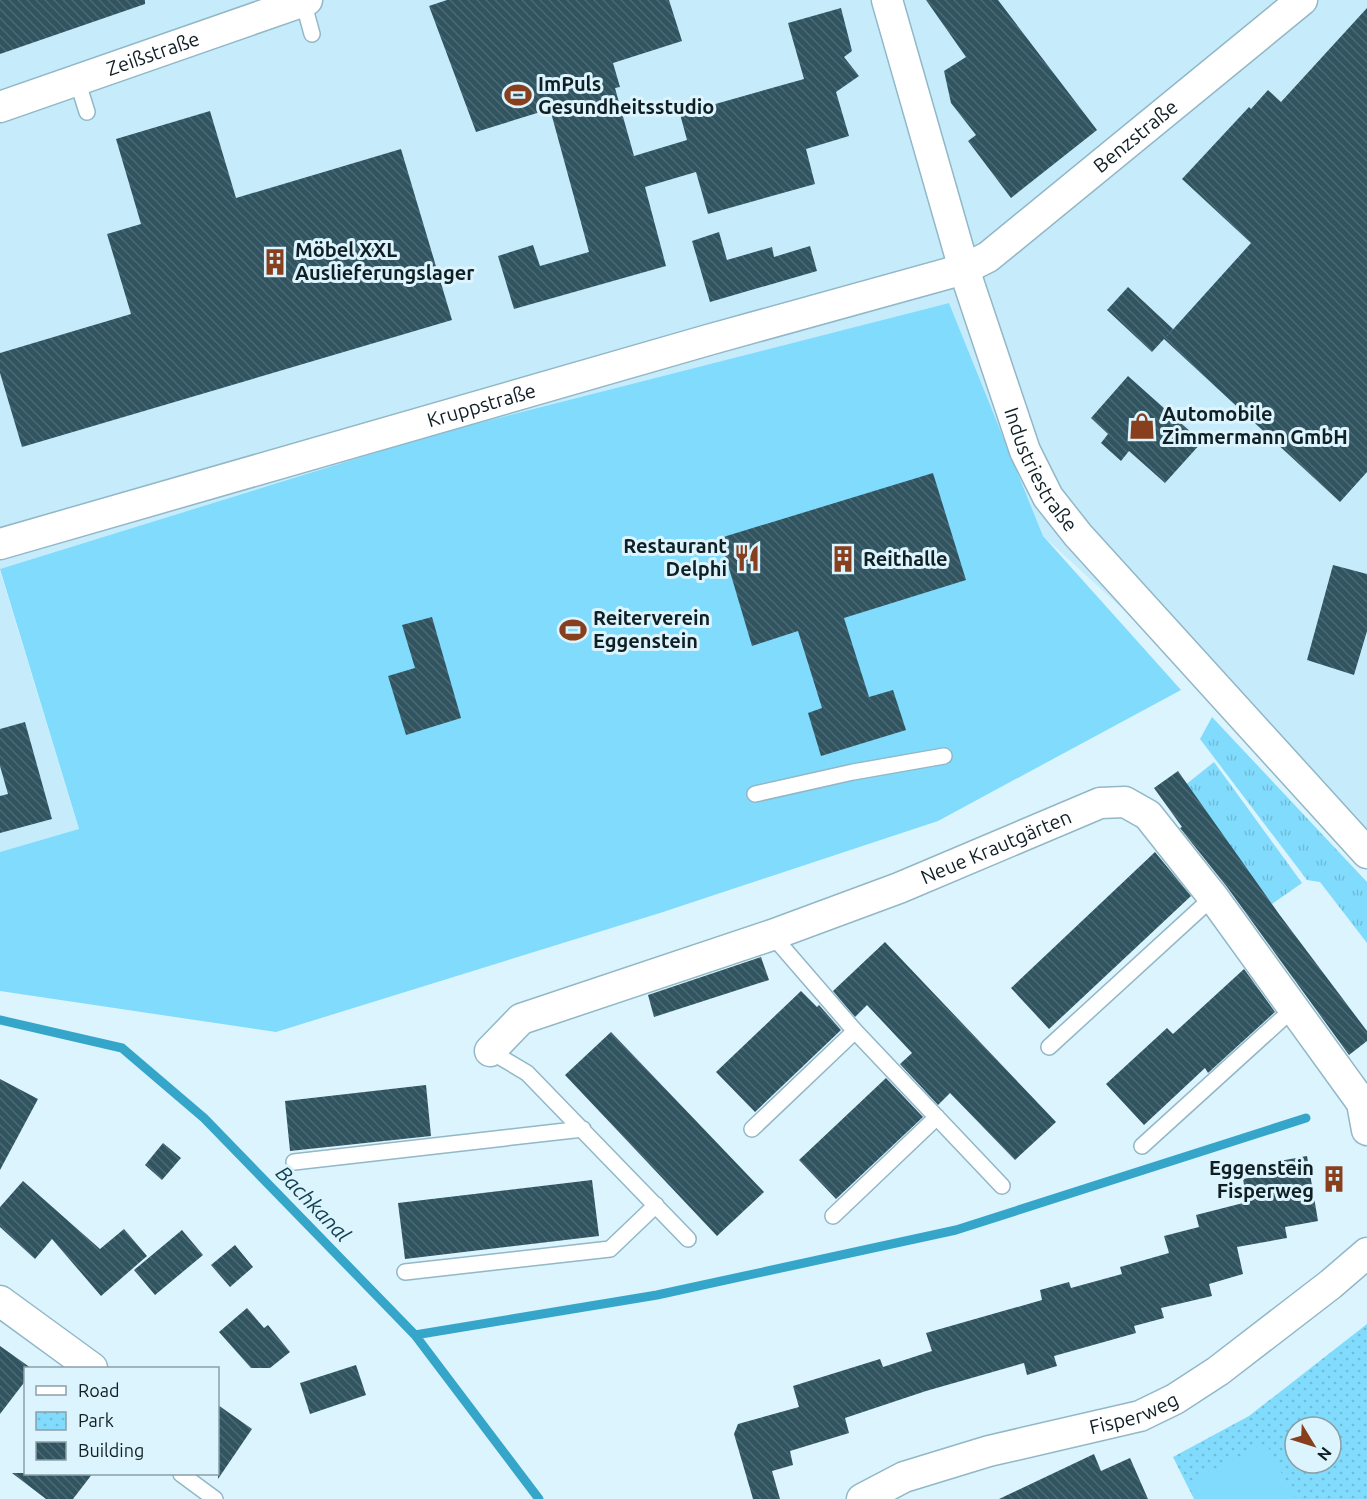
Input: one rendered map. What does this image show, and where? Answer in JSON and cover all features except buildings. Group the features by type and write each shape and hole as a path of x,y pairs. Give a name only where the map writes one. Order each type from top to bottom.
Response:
{"street":[{"name":"Industriestraße","path":"887,0 964,269 1025,451 1048,497 1078,535 1364,837"},
{"name":"Benzstraße","path":"964,269 988,257 1302,0"},
{"name":"Zeißstraße","path":"0,107 305,1"},
{"name":"Kruppstraße","path":"0,544 708,340 964,269"},
{"name":"Neue Krautgärten","path":"490,1051 521,1019 772,935 899,888 1100,803 1125,802 1148,815 1213,897 1362,1103 1367,1130"},
{"name":"Fisperweg","path":"862,1499 904,1477 989,1451 1140,1416 1175,1399 1218,1371 1331,1284 1367,1253"},
{"path":"0,1301 91,1367"}],"lane":[{"path":"305,1 312,34"},
{"path":"76,80 87,112"},
{"path":"755,794 853,772 944,756"},
{"path":"1049,1047 1213,897"},
{"path":"772,935 855,1031 1002,1186"},
{"path":"1142,1146 1294,1008"},
{"path":"752,1130 855,1031"},
{"path":"490,1051 527,1073 688,1239"},
{"path":"833,1216 937,1117"},
{"path":"294,1162 583,1129"},
{"path":"405,1272 610,1250 656,1205"},
{"path":"184,1475 215,1499"}],"shaded area":[{"path":"0,0 1367,0 1367,832 1043,536 949,303 439,433 0,569"},
{"path":"0,571 79,830 0,852"}],"green space":[{"name":"Reiterverein Eggenstein","path":"949,303 1043,536 1181,690 938,821 660,913 276,1032 0,991 0,852 79,829 0,569 439,433"},
{"path":"1212,717 1367,882 1367,943 1320,882 1307,880 1200,739"},
{"path":"1214,762 1302,883 1272,904 1184,786"},
{"path":"1367,1324 1367,1499 1194,1499 1173,1457 1249,1416"},
{"path":"1266,1443 1295,1499 1195,1499 1187,1483"}],"waterway":[{"name":"Bachkanal","path":"0,1020 122,1048 204,1118 415,1335 539,1499"},
{"path":"415,1335 657,1295 956,1230 1306,1118"}],"place":[{"name":"ImPuls Gesundheitsstudio","path":"518,95"},
{"name":"Möbel XXL Auslieferungslager","path":"275,262"},
{"name":"Automobile Zimmermann GmbH","path":"1142,426"},
{"name":"Restaurant Delphi","path":"747,558"},
{"name":"Reithalle","path":"843,559"},
{"name":"Reiterverein Eggenstein","path":"573,630"},
{"name":"Eggenstein Fisperweg","path":"1334,1179"}]}
